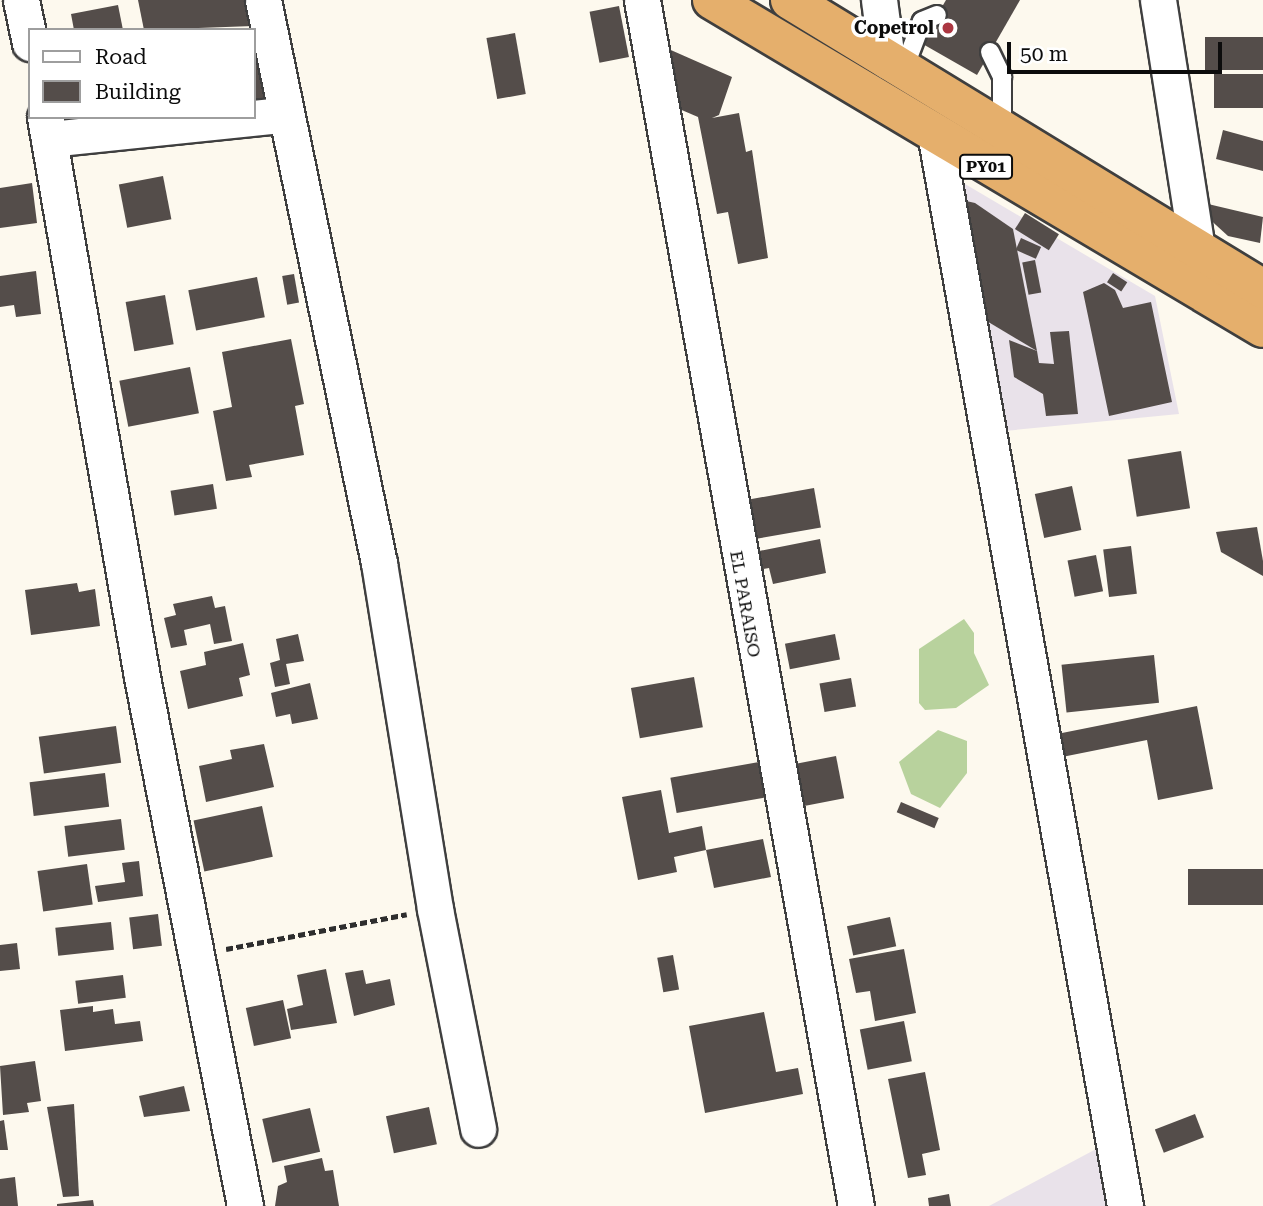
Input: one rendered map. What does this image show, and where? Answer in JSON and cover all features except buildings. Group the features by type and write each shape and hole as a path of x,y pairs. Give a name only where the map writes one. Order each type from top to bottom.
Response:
{"highway":[{"name":"PY01","path":"712,0 936,138 1263,328"},
{"name":"PY01","path":"790,0 1002,132 1263,289"}],"street":[{"path":"21,0 28,33"},
{"path":"263,0 282,115 379,564 435,909 478,1129"},
{"name":"EL PARAISO","path":"642,0 856,1206"},
{"path":"879,0 895,66"},
{"path":"1157,0 1197,250"},
{"path":"256,116 282,115"},
{"path":"210,119 47,128 142,677 245,1206"},
{"path":"936,138 1125,1206"}],"lane":[{"path":"895,66 922,21 937,15"},
{"path":"990,52 1002,77 1002,132"}],"path":[{"path":"197,955 435,909"}],"shaded area":[{"path":"943,171 1155,296 1179,414 994,432"},
{"path":"1113,1140 1127,1206 989,1206"}],"green space":[{"path":"964,619 974,633 974,653 989,685 956,708 925,710 919,703 919,649"},
{"path":"938,730 967,741 967,773 940,808 911,794 899,762"}],"place":[{"name":"Copetrol","path":"948,28"}]}
